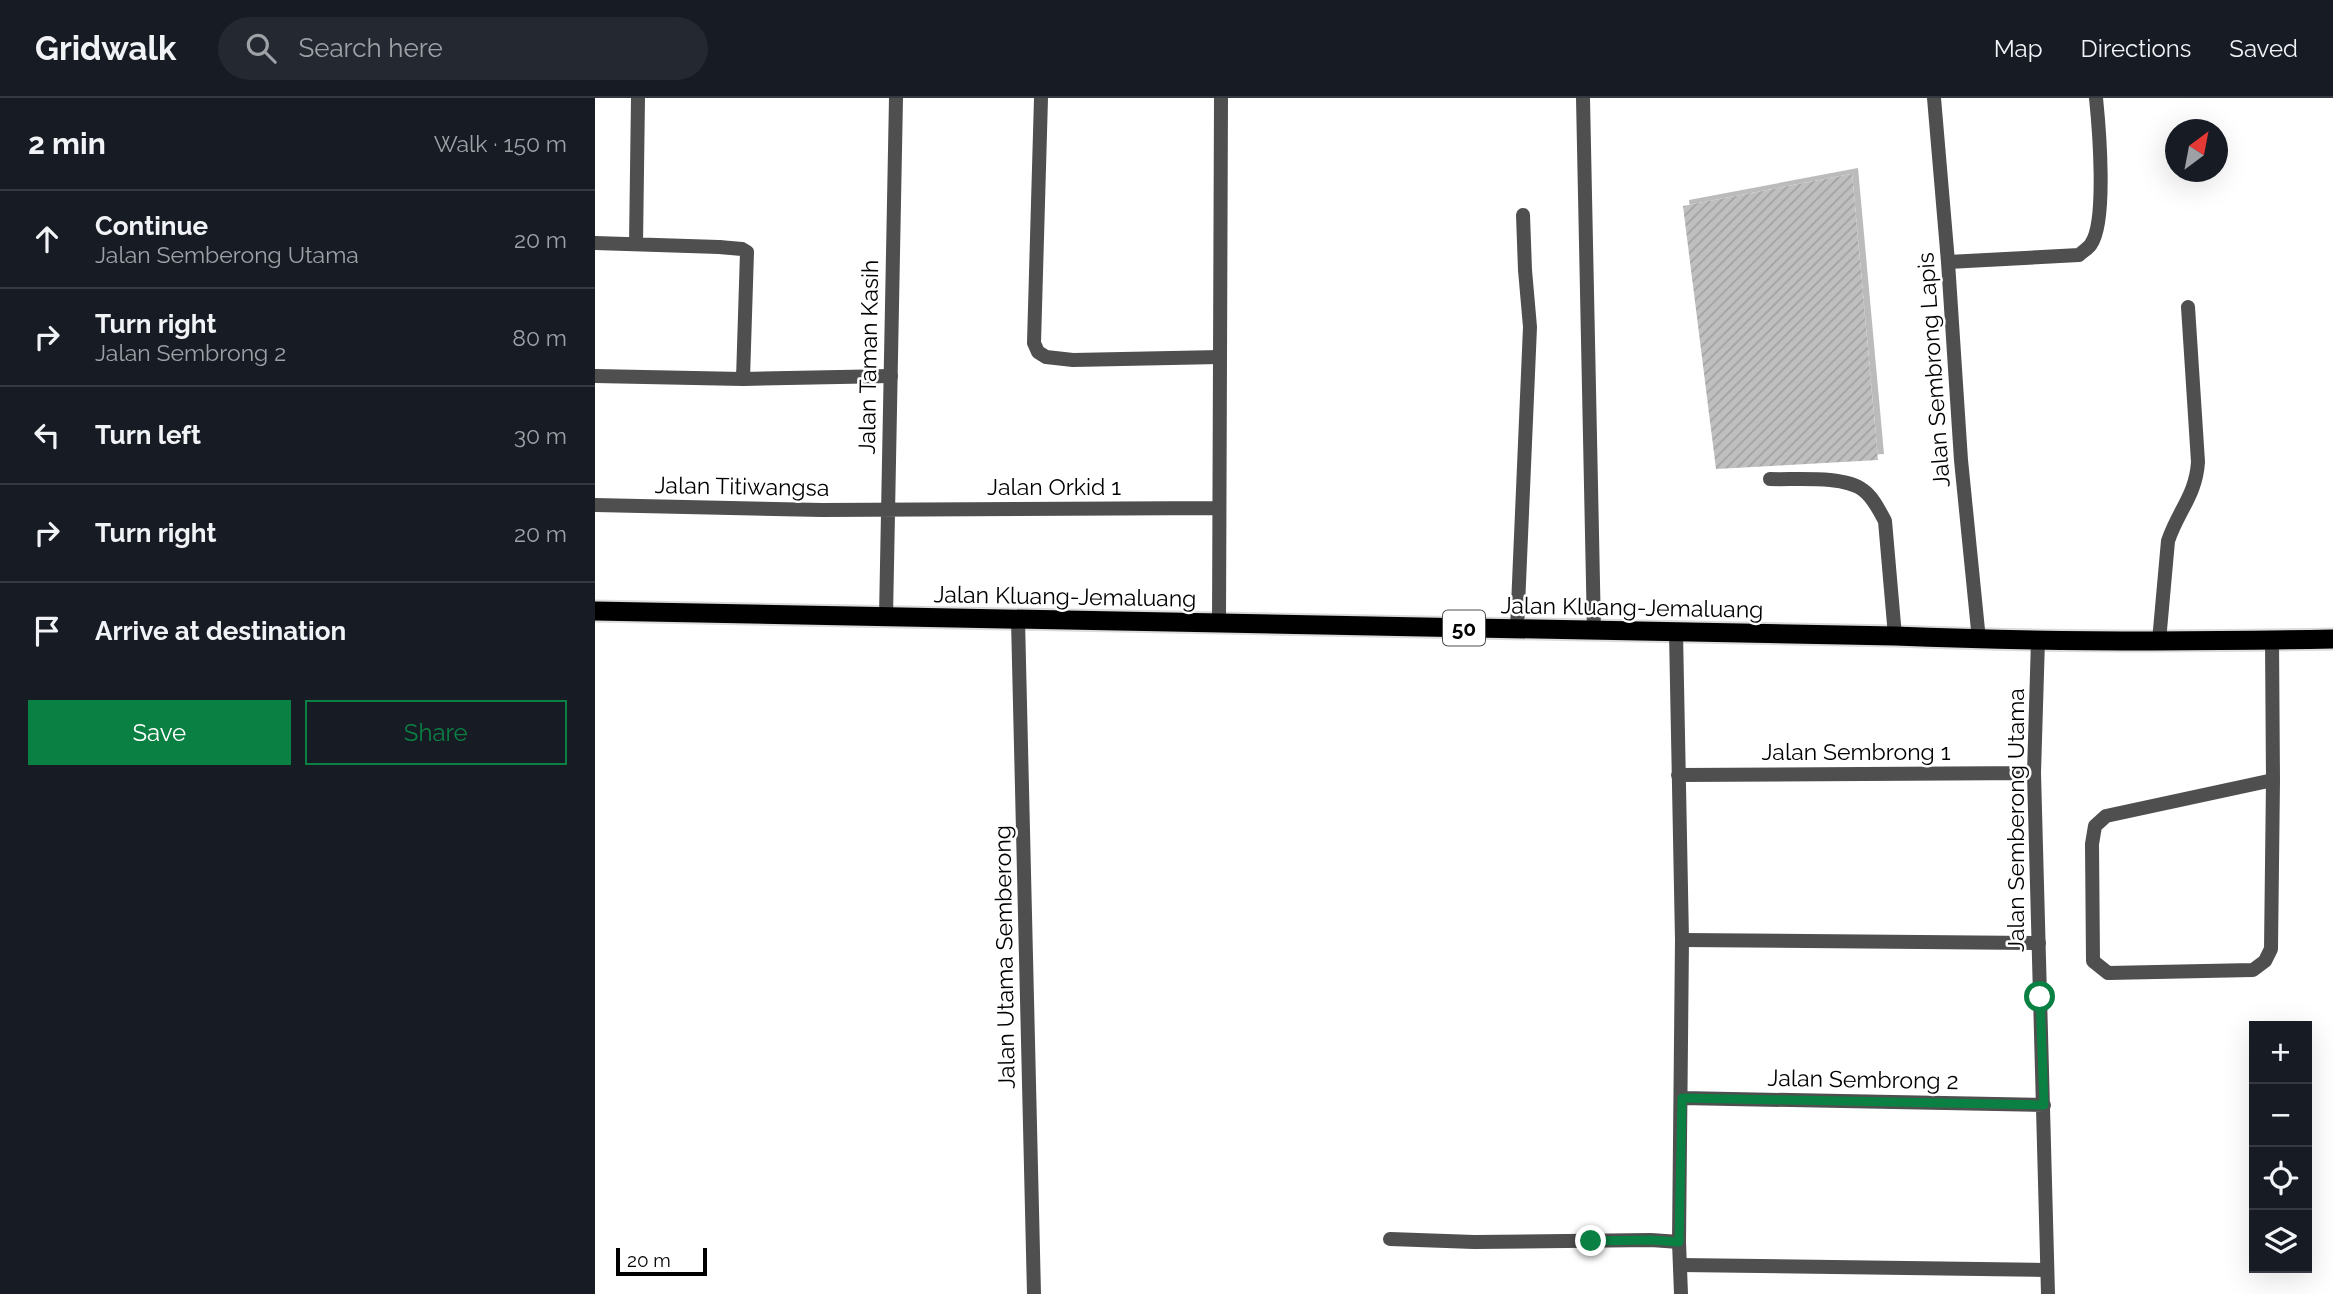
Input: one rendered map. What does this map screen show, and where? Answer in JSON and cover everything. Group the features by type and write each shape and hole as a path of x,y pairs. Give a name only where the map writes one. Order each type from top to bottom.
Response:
{"highway":[{"name":"Jalan Kluang-Jemaluang","path":"595,611 1895,636 1979,640 2333,639"}],"street":[{"path":"636,244 638,98"},
{"name":"Jalan Taman Kasih","path":"886,618 897,98"},
{"path":"1041,98 1034,343 1038,352 1046,356 1073,360 1220,357"},
{"path":"1219,623 1221,98"},
{"path":"1583,98 1594,631"},
{"name":"Jalan Sembrong Lapis","path":"1934,98 1961,460 1979,640"},
{"path":"1948,262 2079,255 2091,244 2099,222 2101,144 2096,98"},
{"path":"1517,629 1529,327 1523,215"},
{"path":"595,243 719,247 747,252 744,379"},
{"path":"2159,641 2168,541 2193,492 2198,470 2188,307"},
{"path":"595,376 744,379 891,376"},
{"path":"1770,479 1849,482 1864,491 1876,504 1885,521 1895,636"},
{"name":"Jalan Titiwangsa","path":"595,505 888,510"},
{"name":"Jalan Orkid 1","path":"888,510 1219,508"},
{"name":"Jalan Utama Semberong","path":"1019,620 1034,1294"},
{"path":"1676,632 1682,940 1679,1242 1681,1294"},
{"name":"Jalan Semberong Utama","path":"2038,640 2034,773 2049,1294"},
{"path":"2272,640 2273,780 2271,949 2265,961 2253,970 2109,974 2099,968 2092,961 2092,844 2095,826 2106,816 2273,780"},
{"name":"Jalan Sembrong 1","path":"1678,775 2034,773"},
{"path":"1682,940 2039,943"},
{"name":"Jalan Sembrong 2","path":"1682,1098 2044,1105"},
{"path":"1390,1239 1474,1242 1679,1242"},
{"path":"1681,1265 2047,1270"}],"building":[{"path":"1852,174 1878,460 1716,469 1683,206"}],"route":[{"path":"1591,1241 1679,1242 1682,1098 2044,1105 2040,997"}]}
